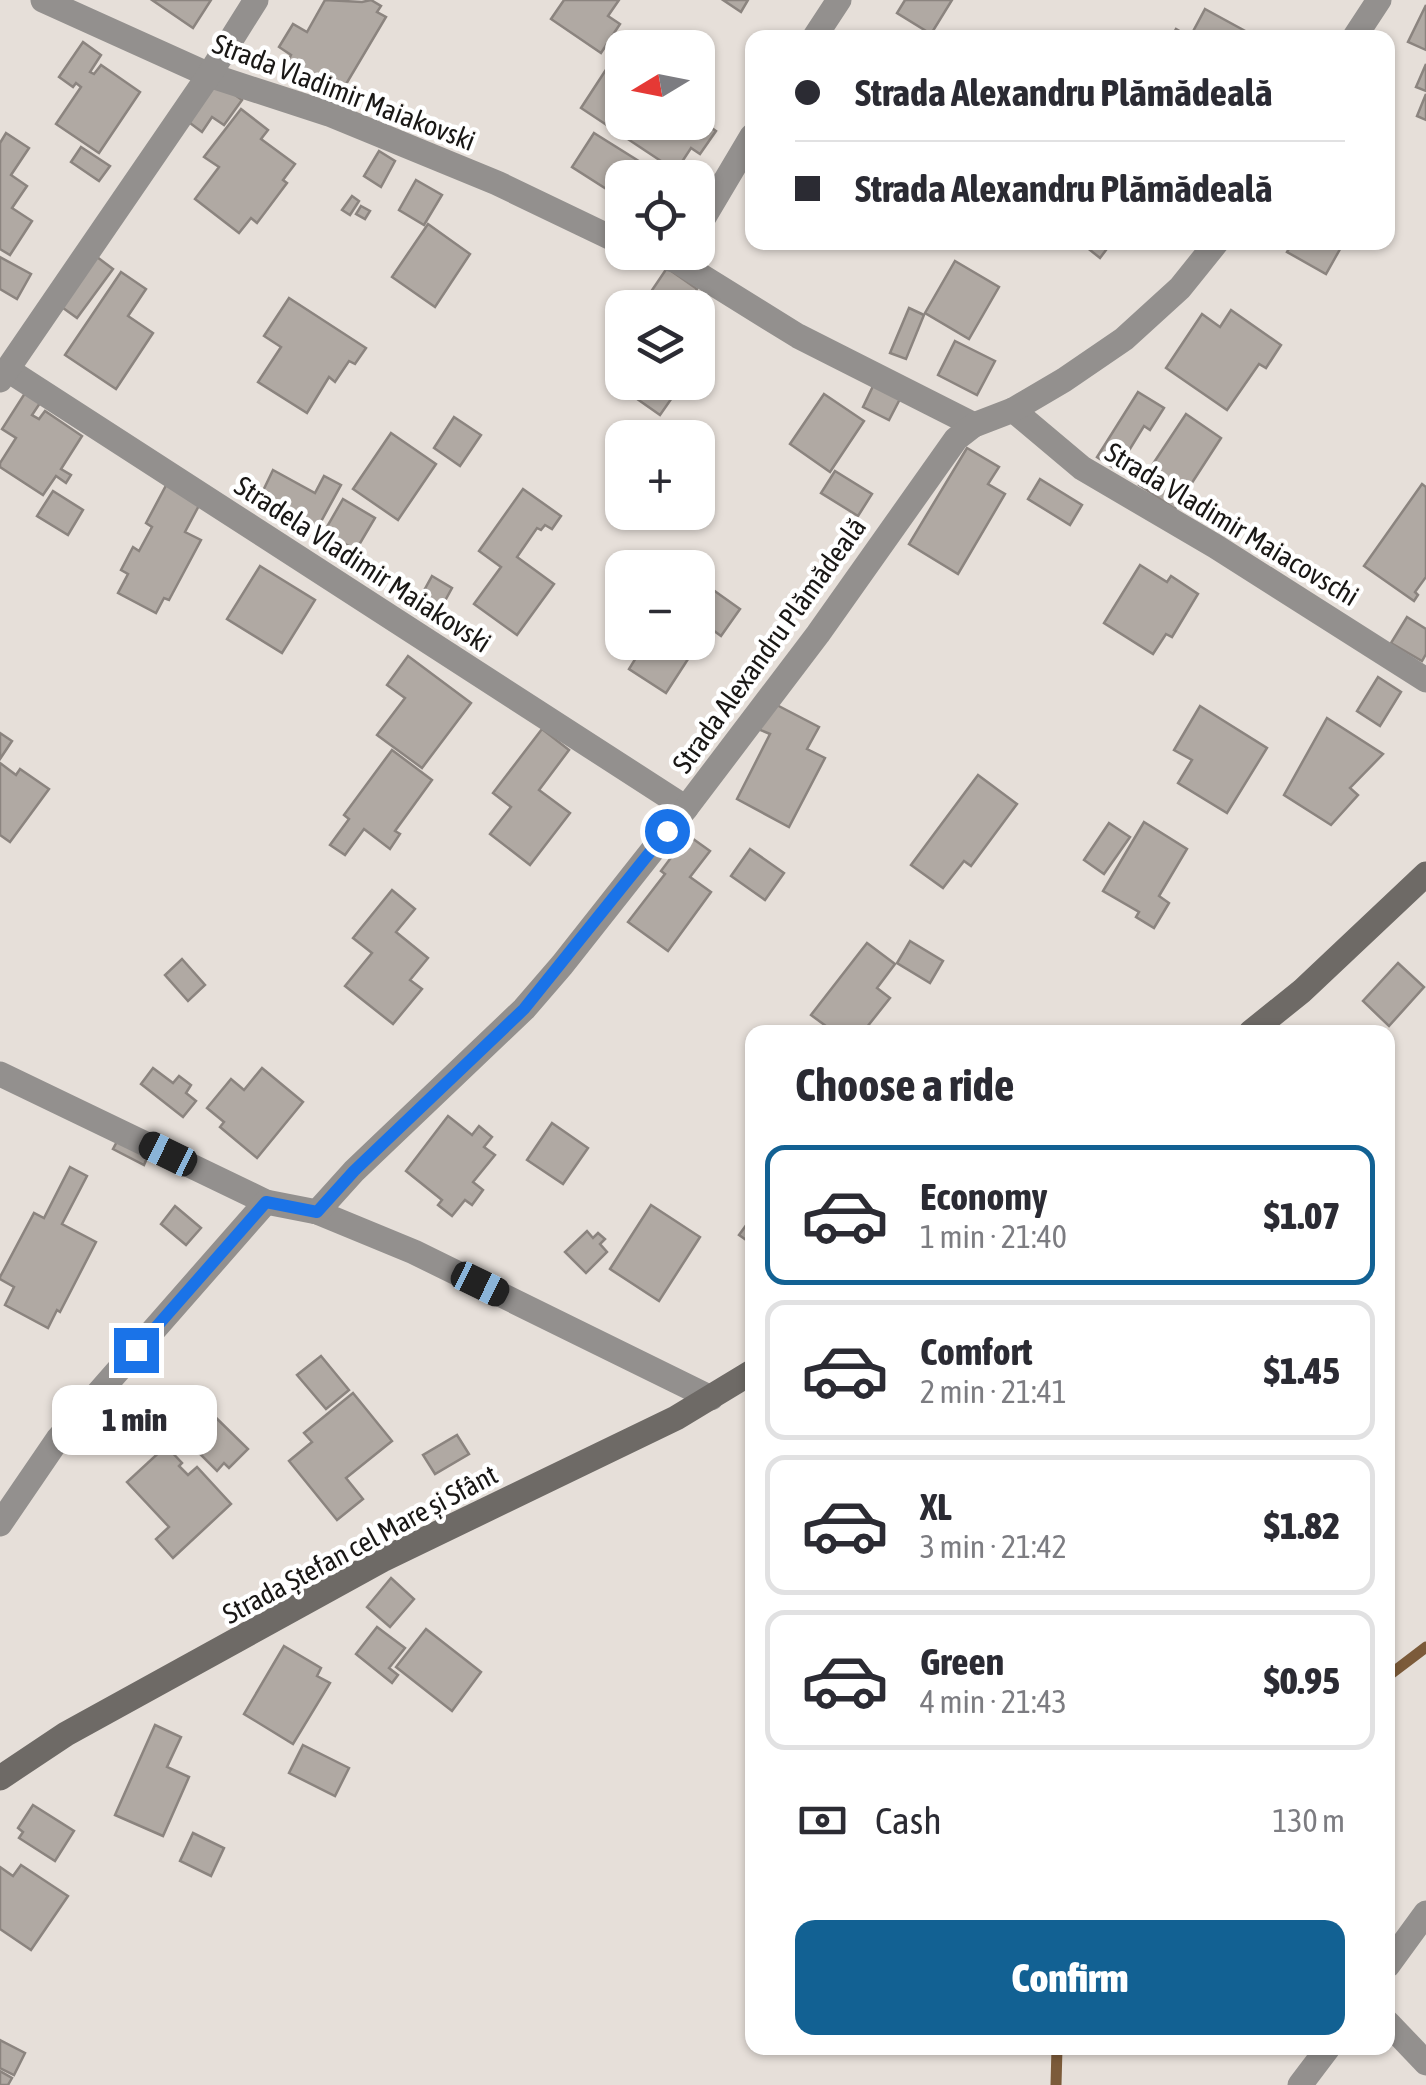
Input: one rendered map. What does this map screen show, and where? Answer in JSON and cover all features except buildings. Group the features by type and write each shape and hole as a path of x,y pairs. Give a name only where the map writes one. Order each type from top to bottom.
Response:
{"street":[{"name":"Strada Vladimir Maiakovski","path":"43,0 209,75 328,114 430,155 605,235"},
{"path":"4,375 256,0"},
{"path":"819,30 839,0"},
{"path":"1359,30 1379,0"},
{"path":"715,199 745,148"},
{"name":"Strada Alexandru Plămădeală","path":"317,1212 354,1171 524,1009 686,808 818,634 956,438 974,424 1013,410 1064,380 1124,339 1180,288 1210,250"},
{"path":"699,270 798,336 974,424"},
{"name":"Stradela Vladimir Maiakovski","path":"4,375 686,808"},
{"name":"Strada Vladimir Maiacovschi","path":"1013,410 1082,468 1215,546 1426,680"},
{"path":"1260,1025 1302,991 1426,874"},
{"path":"0,1074 266,1202 317,1212 414,1252 711,1398"},
{"path":"0,1524 58,1439 266,1202"},
{"name":"Strada Ștefan cel Mare și Sfânt","path":"0,1778 66,1734 382,1560 676,1418 745,1376"},
{"path":"1395,1955 1426,1913"},
{"path":"1395,2030 1426,2063"},
{"path":"1300,2085 1323,2055"}],"waterway":[{"path":"1395,1671 1426,1647"},
{"path":"1056,2085 1057,2055"}],"route":[{"path":"136,1350 266,1202 317,1212 354,1171 524,1009 667,831"}]}
